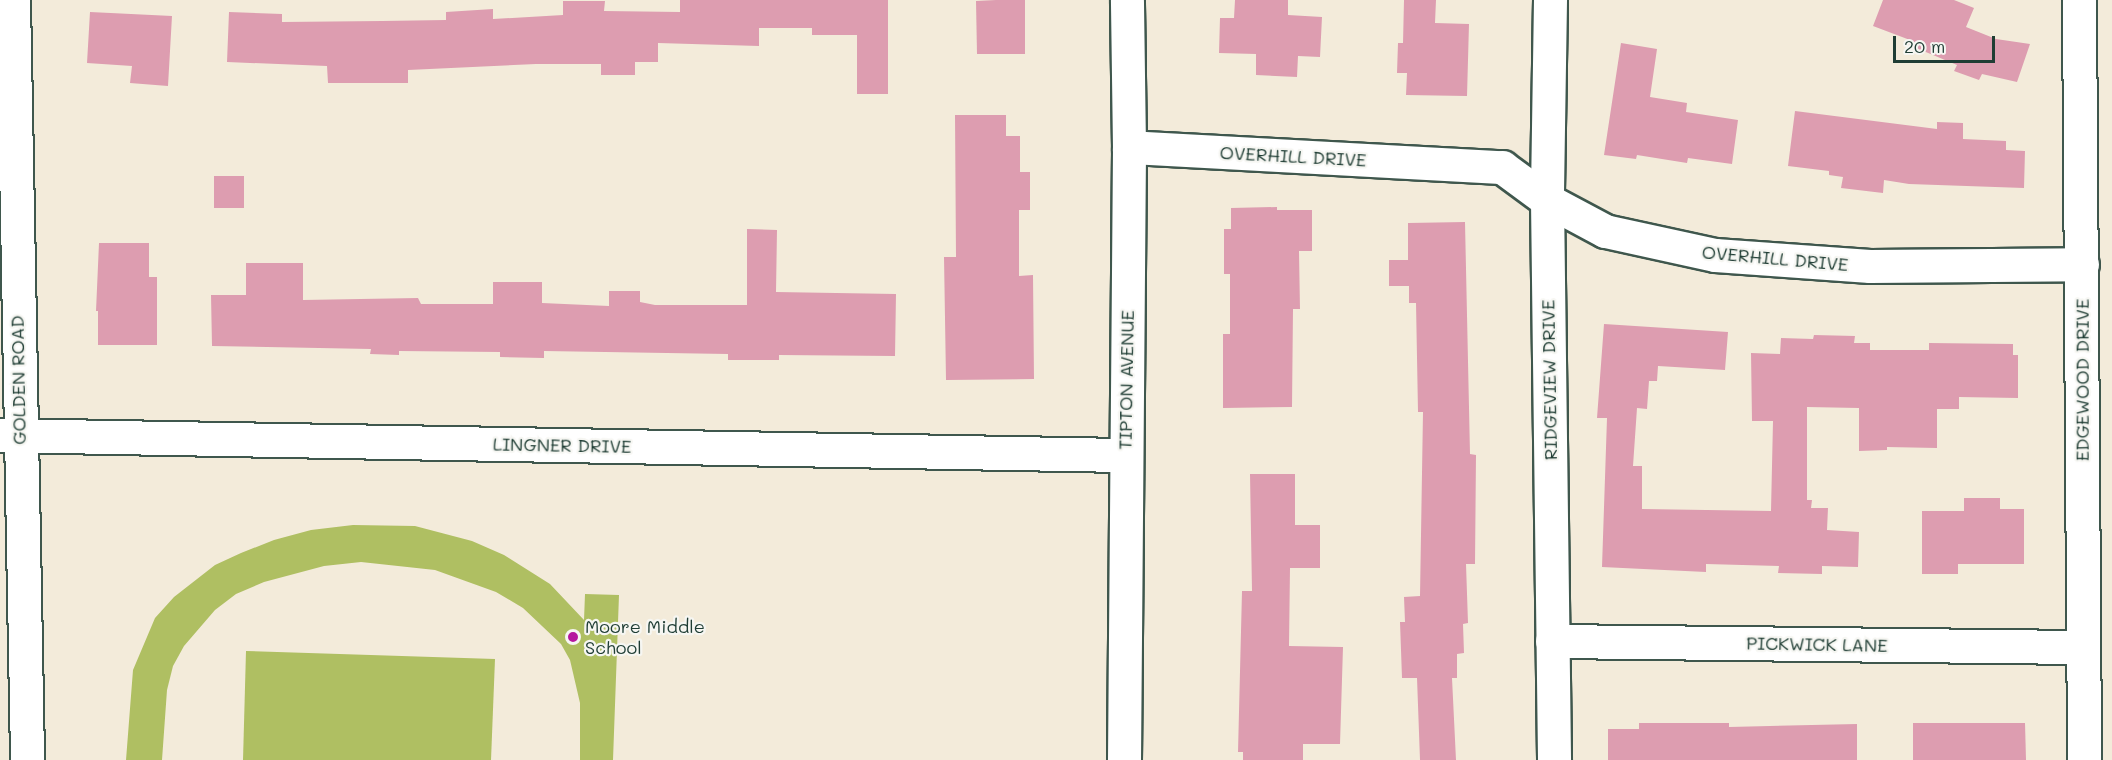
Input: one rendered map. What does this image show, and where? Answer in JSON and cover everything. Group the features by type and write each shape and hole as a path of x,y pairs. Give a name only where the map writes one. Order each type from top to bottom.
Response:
{"street":[{"name":"GOLDEN ROAD","path":"13,0 9,436 27,760"},
{"name":"TIPTON AVENUE","path":"1124,760 1129,147 1127,0"},
{"name":"RIDGEVIEW DRIVE","path":"1550,0 1547,200 1554,760"},
{"name":"EDGEWOOD DRIVE","path":"2079,0 2084,760"},
{"name":"OVERHILL DRIVE","path":"1129,147 1502,167 1547,200 1605,231 1715,255 1870,266 2082,264"},
{"name":"LINGNER DRIVE","path":"9,436 1125,454"},
{"name":"PICKWICK LANE","path":"1552,641 2083,647"}],"green space":[{"path":"353,525 415,526 472,541 504,555 550,584 584,620 585,594 619,595 613,760 580,760 580,703 570,660 561,644 523,608 496,592 435,570 361,562 324,566 264,582 236,594 215,610 184,646 173,666 167,690 162,760 126,760 133,670 155,618 174,597 215,565 241,553 274,540 311,530"},
{"path":"246,651 495,659 491,760 243,760"}],"building":[{"path":"680,0 888,0 888,94 857,94 857,35 812,35 812,28 759,28 759,46 658,43 658,62 635,62 635,75 601,75 601,64 536,64 408,70 408,83 328,83 327,66 227,62 229,12 282,14 282,22 382,21 446,20 446,12 493,9 493,19 563,15 563,1 605,1 604,11 680,12"},
{"path":"1025,0 1025,54 977,54 976,1"},
{"path":"1235,0 1288,0 1288,15 1322,17 1320,57 1298,56 1297,77 1256,75 1256,54 1219,53 1220,18 1234,18"},
{"path":"1404,0 1436,0 1435,23 1469,24 1467,96 1406,95 1407,73 1397,73 1398,43 1403,43"},
{"path":"1883,0 1954,0 1974,8 1966,27 1996,39 2030,44 2017,82 1982,74 1979,80 1954,71 1957,65 1909,45 1910,40 1873,26"},
{"path":"90,12 172,16 168,86 130,83 132,66 87,63"},
{"path":"1621,43 1657,49 1650,97 1687,103 1686,112 1738,120 1732,164 1688,158 1687,163 1637,155 1636,159 1604,155"},
{"path":"1795,111 1937,129 1937,122 1963,123 1963,139 2006,141 2006,150 2025,151 2024,188 1909,184 1884,180 1883,193 1841,188 1843,177 1829,175 1829,171 1788,166"},
{"path":"955,115 1006,115 1006,136 1020,136 1020,172 1030,172 1030,210 1019,210 1019,276 1033,275 1034,379 946,380 944,257 956,257"},
{"path":"214,176 244,176 244,208 214,208"},
{"path":"1277,207 1277,210 1312,210 1312,251 1299,251 1300,309 1293,309 1292,407 1223,408 1223,334 1230,334 1230,274 1224,274 1224,229 1231,229 1231,208"},
{"path":"1465,222 1470,454 1476,455 1475,564 1466,564 1468,623 1463,624 1464,653 1457,654 1457,678 1452,678 1456,760 1420,760 1417,678 1402,678 1400,622 1405,622 1404,597 1420,596 1423,412 1418,412 1416,303 1409,303 1409,286 1389,286 1389,260 1408,260 1408,223"},
{"path":"747,229 777,230 776,292 896,294 895,356 779,355 779,360 728,360 728,354 544,351 544,358 500,357 500,352 399,351 399,355 370,354 371,349 212,346 211,295 246,295 246,263 303,263 303,300 418,298 421,304 493,304 493,282 542,282 542,303 609,306 609,291 640,291 640,302 655,305 747,305"},
{"path":"99,243 149,243 149,277 157,277 157,345 98,345 98,311 96,311"},
{"path":"1604,324 1728,332 1725,370 1658,366 1657,381 1649,381 1647,409 1637,408 1633,466 1642,466 1642,509 1771,511 1773,421 1752,421 1751,353 1780,354 1781,338 1813,339 1814,335 1855,336 1854,343 1870,343 1870,350 1929,350 1929,343 2013,344 2013,355 2018,355 2018,398 1959,397 1959,409 1937,409 1937,448 1887,447 1887,450 1859,451 1859,408 1807,407 1807,500 1812,500 1811,508 1828,508 1827,530 1859,532 1858,567 1822,566 1822,574 1778,573 1779,566 1706,564 1706,572 1602,567 1607,418 1597,418"},
{"path":"1250,474 1295,474 1295,525 1320,525 1320,568 1290,568 1289,646 1343,647 1340,744 1303,744 1303,760 1243,760 1243,752 1238,752 1242,591 1252,591"},
{"path":"1964,498 2000,498 2000,509 2024,509 2024,564 1958,564 1958,574 1922,574 1922,511 1964,511"},
{"path":"1639,723 1729,723 1729,727 1857,724 1857,760 1608,760 1608,729 1639,729"},
{"path":"1913,723 2025,723 2026,760 1913,760"}],"place":[{"name":"Moore Middle School","path":"573,637"}]}
